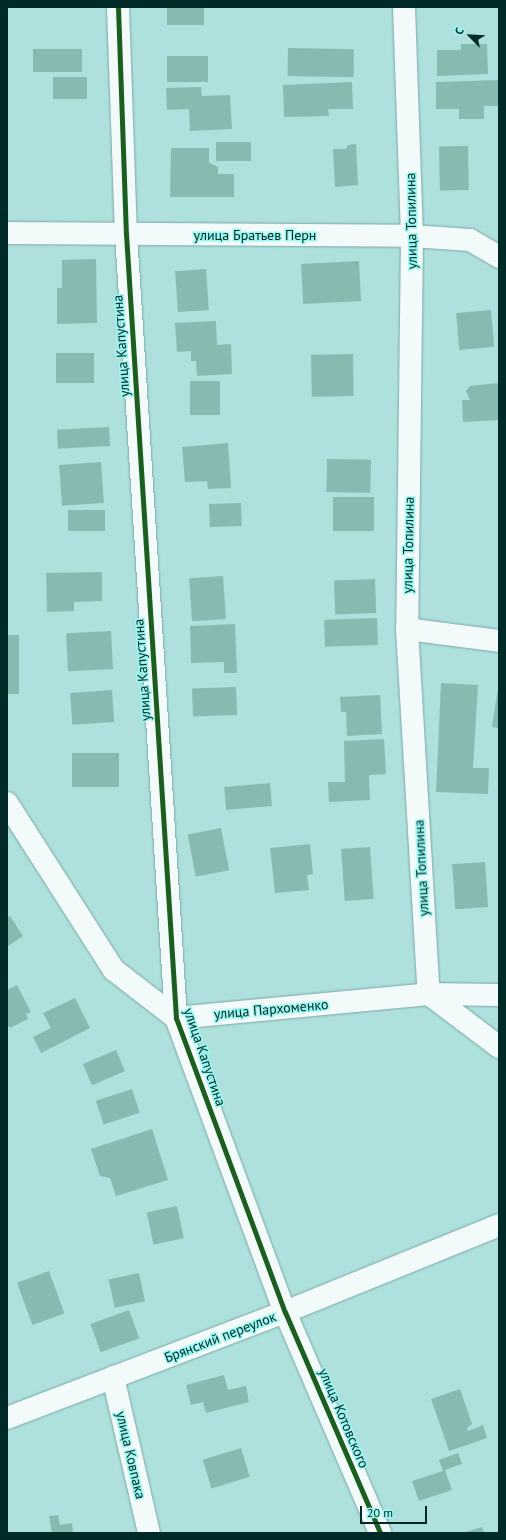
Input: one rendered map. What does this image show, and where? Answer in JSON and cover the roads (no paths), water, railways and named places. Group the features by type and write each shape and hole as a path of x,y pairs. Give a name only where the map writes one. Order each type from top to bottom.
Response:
{"street":[{"name":"улица Капустина","path":"118,7 126,234 176,1018 285,1312"},
{"name":"улица Топилина","path":"404,7 412,236 407,629 429,994"},
{"name":"улица Братьев Перн","path":"7,233 412,236 470,240 499,257"},
{"path":"407,629 499,641"},
{"path":"7,803 114,970 176,1018"},
{"path":"429,994 499,1047"},
{"name":"улица Пархоменко","path":"176,1018 429,994 499,995"},
{"name":"Брянский переулок","path":"7,1418 285,1312 499,1225"},
{"name":"улица Котовского","path":"285,1312 380,1533"},
{"name":"улица Ковпака","path":"114,1377 149,1533"}]}
